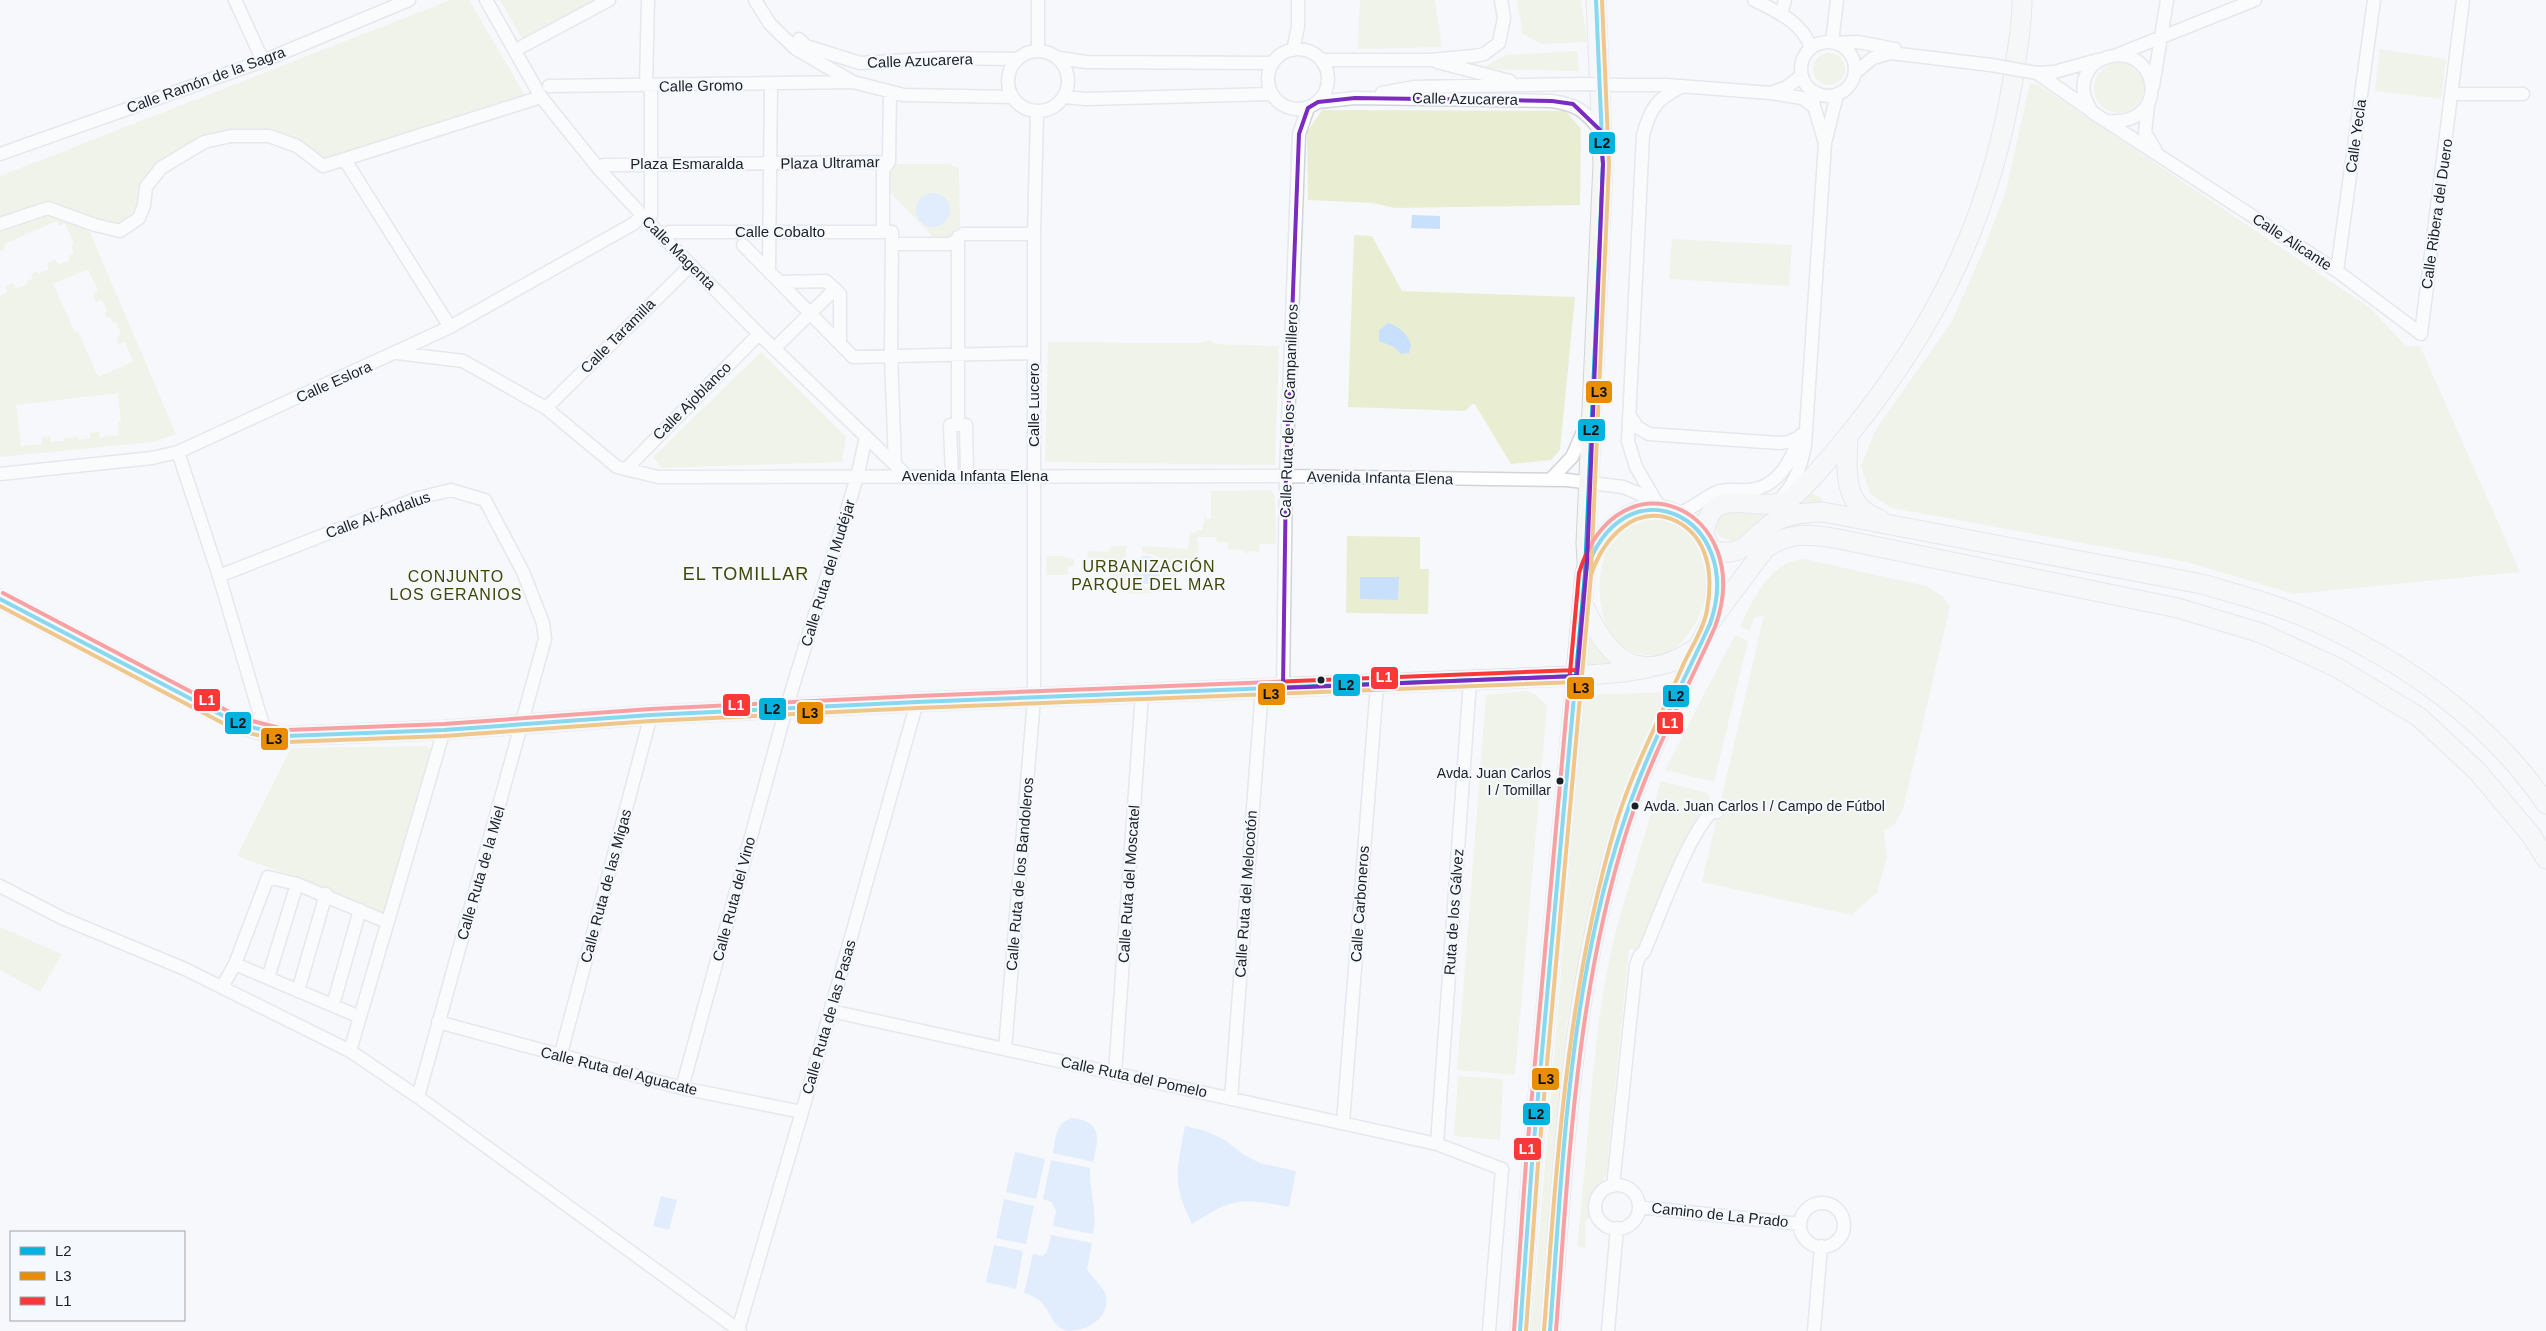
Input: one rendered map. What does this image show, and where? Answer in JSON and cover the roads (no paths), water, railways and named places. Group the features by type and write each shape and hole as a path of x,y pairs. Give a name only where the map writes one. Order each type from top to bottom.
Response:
{"main road":[{"path":"1520,1331 1532,1163 1587,563 1602,173 1600,57 1596,0"},
{"path":"1713,619 1716,592 1708,543 1710,514 1720,505 1731,502 1785,502 1798,492 1848,436 1920,336 1942,298 1967,247 1987,191 2002,132 2018,47 2022,0"},
{"path":"1848,436 1846,480 1854,501 1871,516 1896,526"},
{"path":"1587,563 1599,541 1619,521 1637,512 1668,511 1688,521 1708,543 1725,554 1738,551 1767,526 1779,519 1799,513 1823,512 2202,584 2255,599 2313,621 2374,652 2434,689 2488,736 2535,788 2546,804"},
{"path":"1550,1331 1574,1046 1585,973 1623,824 1643,769 1698,647 1707,634 1713,619 1764,550 1774,542 1800,534 1839,539 2178,608 2270,636 2336,667 2419,717 2477,771 2531,835 2546,859"},
{"path":"0,598 239,724 264,732 287,736 444,730 651,715 917,702 1034,699 1577,676 1665,666 1698,647"},
{"path":"1584,605 1597,633 1608,648 1625,660 1648,668"}],"street":[{"path":"235,0 263,61"},
{"name":"Calle Ramón de la Sagra","path":"0,154 263,61 409,0"},
{"name":"Calle Magenta","path":"486,0 541,97 598,169 646,216 759,334 908,477"},
{"path":"523,46 609,0"},
{"path":"646,216 651,165 648,0"},
{"name":"Calle Azucarera","path":"755,0 806,46 860,63 942,58 1016,59"},
{"name":"Calle Azucarera","path":"755,0 770,24 796,49 853,82 904,95 1012,97"},
{"path":"1038,0 1038,50"},
{"path":"1293,50 1298,27 1298,0"},
{"path":"1321,60 1429,60 1484,54 1499,44 1504,18 1501,0"},
{"path":"1754,0 1781,14 1802,30 1811,47"},
{"path":"1781,14 1785,0"},
{"path":"1833,43 1837,0"},
{"name":"Calle Alicante","path":"2160,155 2144,133 2163,35 2166,0"},
{"path":"1824,143 1811,97 1801,76 1802,60 1811,47 1818,44 1858,42 1912,54 2037,73 2054,72 2119,54 2255,0"},
{"name":"Calle Yecla","path":"2337,271 2374,0"},
{"name":"Calle Ribera del Duero","path":"2421,334 2453,94 2463,0"},
{"path":"1298,27 1310,52 1321,60 1326,68 1328,84 1313,105 1291,109 1277,101 1272,94 1269,79 1273,63 1278,57 1293,50 1310,52"},
{"path":"1833,43 1842,46 1853,58 1855,73"},
{"path":"1059,58 1065,67 1068,77 1068,87 1064,97 1050,109 1037,112 1025,109 1012,97 1007,84 1009,71 1016,59 1022,54 1038,50 1045,51 1059,58 1086,62 1273,63"},
{"path":"1811,97 1837,95 1849,87 1855,73 1865,63 1882,54 1912,54"},
{"path":"2037,73 2107,121 2123,122 2137,116 2150,99 2150,78 2144,66 2132,58 2119,54"},
{"path":"2092,112 2086,102 2083,90 2087,73 2099,59"},
{"path":"1429,60 1524,85"},
{"path":"1771,93 1787,87 1801,76"},
{"name":"Calle Gromo","path":"550,86 853,82"},
{"path":"769,272 771,84"},
{"name":"Calle Azucarera","path":"1313,105 1414,87 1580,84 1683,86 1811,97"},
{"path":"1683,86 1665,95 1655,104 1648,116 1643,135 1628,441 1636,467 1668,511 1685,512 1720,491 1754,490 1764,486 1786,467 1807,419"},
{"path":"890,92 889,162 883,169 889,236 895,464"},
{"path":"1064,97 1086,99 1272,94"},
{"path":"2453,94 2523,94"},
{"path":"1775,503 1790,488 1798,472 1805,445 1824,143 1837,95"},
{"path":"0,224 48,208 95,225 120,231 138,218 144,205 146,187 161,168 204,142 231,136 269,136 297,146 323,166 541,97"},
{"name":"Calle Azucarera","path":"1355,98 1552,101 1573,104 1584,111 1600,130"},
{"name":"Calle Ruta de los Campanilleros","path":"1299,134 1313,105"},
{"name":"Calle Ruta de los Campanilleros","path":"1283,688 1286,476 1299,134 1291,109"},
{"name":"Calle Lucero","path":"1034,699 1034,234 1037,112"},
{"name":"Calle Alicante","path":"2107,121 2337,271 2421,334"},
{"path":"345,160 450,327"},
{"name":"Plaza Ultramar","path":"770,164 889,162"},
{"name":"Plaza Esmaralda","path":"603,165 770,164"},
{"name":"Calle Eslora","path":"0,474 152,458 178,452 450,327 646,216"},
{"name":"Calle Cobalto","path":"669,232 769,232 889,236 951,244 963,234 1034,234"},
{"path":"958,237 958,425"},
{"path":"743,245 853,357 1034,353"},
{"name":"Calle Taramilla","path":"546,408 691,265"},
{"path":"780,282 826,280 840,294 840,343"},
{"path":"780,344 835,289"},
{"name":"Calle Ajoblanco","path":"626,469 759,334"},
{"name":"Avenida Infanta Elena","path":"397,353 463,361 546,408 617,467 658,477 1286,476 1550,480 1589,482 1623,487 1640,494 1668,511"},
{"path":"1550,480 1572,457 1592,412"},
{"path":"1630,416 1637,427 1649,434 1779,443 1789,442 1801,436"},
{"path":"952,477 950,425 966,425 967,477"},
{"name":"Calle Ruta del Mudéjar","path":"786,709 857,477 866,437"},
{"path":"178,452 219,576 264,732"},
{"name":"Calle Al-Ándalus","path":"219,576 418,498 451,490 485,500 523,572 543,623 545,638 524,723"},
{"name":"Ruta de los Gálvez","path":"1438,1144 1470,681"},
{"name":"Calle Carboneros","path":"1343,1123 1377,685"},
{"name":"Calle Ruta del Melocotón","path":"1231,1098 1262,689"},
{"name":"Calle Ruta del Moscatel","path":"1115,1073 1142,694"},
{"name":"Calle Ruta de los Bandoleros","path":"1005,1049 1034,699"},
{"name":"Calle Ruta de las Pasas","path":"739,1330 831,1011 917,702"},
{"name":"Calle Ruta del Vino","path":"682,1088 786,709"},
{"name":"Calle Ruta de las Migas","path":"560,1057 651,715"},
{"name":"Calle Ruta de la Miel","path":"418,1097 524,723"},
{"path":"350,1051 444,730"},
{"path":"1613,1186 1636,966 1695,836 1708,816 1713,811 1717,812"},
{"path":"222,987 235,964 268,877 298,884 326,894 387,922"},
{"path":"268,978 298,884"},
{"path":"0,886 62,918 185,969 350,1051 418,1097 739,1330"},
{"path":"298,991 326,894"},
{"path":"333,1005 360,910"},
{"path":"235,964 360,1017"},
{"name":"Calle Ruta del Pomelo","path":"831,1011 1438,1144 1502,1169 1489,1331"},
{"name":"Calle Ruta del Aguacate","path":"438,1022 560,1057 682,1088 802,1112"},
{"path":"1620,1185 1633,1192 1639,1206 1637,1218 1632,1224 1617,1228 1605,1225 1596,1211 1599,1196 1613,1186 1620,1185"},
{"path":"1818,1203 1825,1203 1838,1209 1844,1220 1842,1235 1835,1242 1821,1246 1810,1242 1804,1237 1800,1224 1804,1213 1818,1203"},
{"name":"Camino de La Prado","path":"1639,1206 1800,1224"},
{"path":"1608,1331 1617,1228"},
{"path":"1814,1331 1821,1246"}],"water":[{"path":"933,193 945,198 950,210 945,222 933,227 921,222 916,210 921,198"},
{"path":"1412,215 1440,216 1440,229 1411,228"},
{"path":"1388,323 1399,328 1408,337 1411,345 1409,353 1401,354 1394,347 1379,341 1379,330"},
{"path":"1147,556 1157,560 1161,570 1157,580 1147,584 1137,580 1133,570 1137,560"},
{"path":"1360,577 1399,577 1398,600 1360,599"},
{"path":"1072,1118 1089,1123 1096,1132 1097,1138 1093,1162 1053,1153 1059,1127"},
{"path":"1185,1126 1206,1131 1225,1140 1244,1155 1260,1163 1296,1171 1289,1207 1259,1202 1238,1202 1218,1209 1192,1224 1178,1186 1178,1165"},
{"path":"1015,1152 1045,1159 1036,1199 1006,1192"},
{"path":"1051,1160 1090,1168 1094,1209 1093,1234 1053,1226 1056,1210 1051,1202 1043,1199"},
{"path":"661,1196 677,1200 669,1230 653,1226"},
{"path":"1004,1199 1034,1206 1026,1244 996,1238"},
{"path":"1051,1235 1092,1243 1087,1270 1104,1291 1106,1307 1098,1320 1085,1328 1068,1331 1061,1328 1052,1319 1041,1302 1024,1293 1033,1254 1042,1256 1047,1252"},
{"path":"994,1245 1023,1251 1016,1289 986,1282"}],"place":[{"name":"Avda. Juan Carlos I / Tomillar","path":"1560,781"},
{"name":"Avda. Juan Carlos I / Campo de Fútbol","path":"1635,806"}],"district":[{"name":"EL TOMILLAR","path":"746,574"},
{"name":"URBANIZACIÓN PARQUE DEL MAR","path":"1149,575"},
{"name":"CONJUNTO LOS GERANIOS","path":"456,585"}]}
